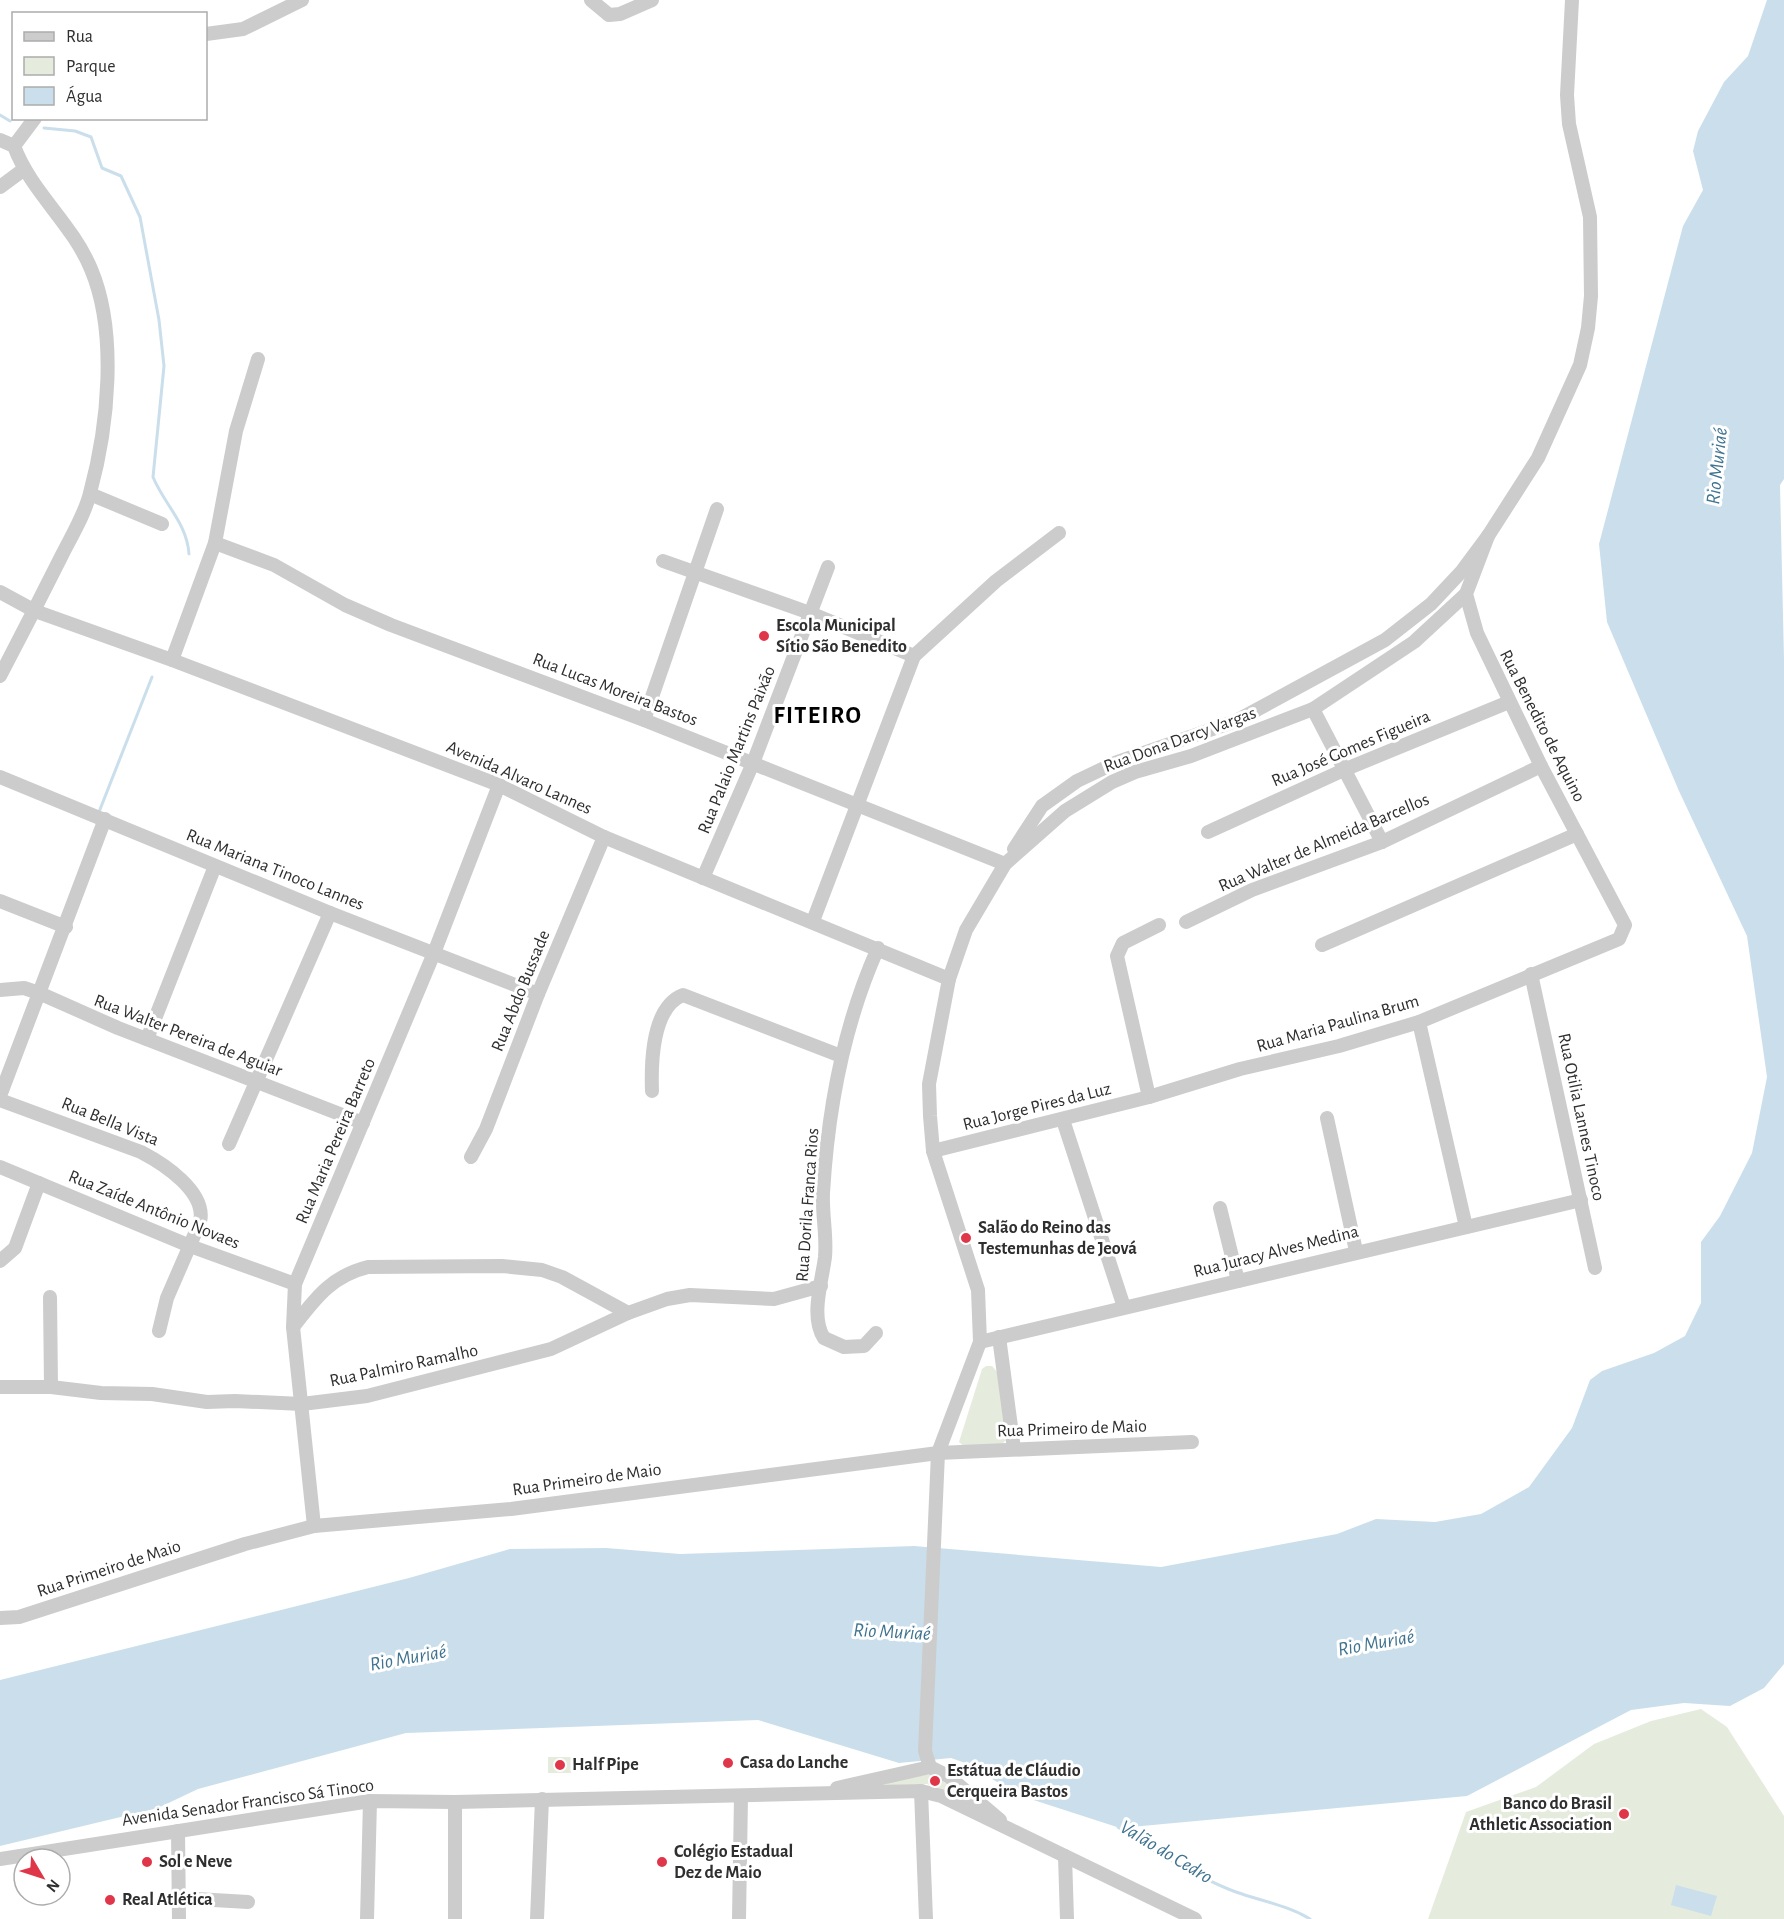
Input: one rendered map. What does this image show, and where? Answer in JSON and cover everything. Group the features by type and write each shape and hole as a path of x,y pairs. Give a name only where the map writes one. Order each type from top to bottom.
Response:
{"street":[{"path":"207,34 243,29 302,0"},
{"path":"591,0 609,15 620,14 652,0"},
{"path":"1005,864 1042,806 1060,791 1117,762 1236,721 1385,640 1431,604 1462,571 1488,536 1538,458 1580,365 1588,328 1591,296 1590,216 1569,124 1567,95 1572,0"},
{"path":"14,146 34,120"},
{"path":"0,140 14,146 23,170 80,246 99,295 108,357 101,438 90,494 0,676"},
{"path":"0,188 23,170"},
{"path":"172,660 215,543 236,431 258,359"},
{"path":"90,494 162,525"},
{"path":"644,720 717,509"},
{"path":"813,921 914,656 996,581 1059,533"},
{"path":"1466,594 1488,536"},
{"name":"Rua Lucas Moreira Bastos","path":"215,543 274,565 345,606 391,625 644,720 1005,864"},
{"path":"663,561 810,613 914,656"},
{"name":"Rua Palaio Martins Paixão","path":"704,878 753,764 828,567"},
{"name":"Avenida Alvaro Lannes","path":"0,592 34,611 172,660 499,785 604,837 950,979"},
{"name":"Rua Benedito de Aquino","path":"1466,594 1477,633 1509,702 1625,925"},
{"name":"Rua Dona Darcy Vargas","path":"930,1767 925,1751 938,1453 980,1342 978,1290 933,1151 929,1084 950,979 966,930 1005,864 1065,811 1112,782 1191,756 1313,709 1414,642 1466,594"},
{"name":"Rua José Gomes Figueira","path":"1208,831 1346,769 1509,702"},
{"path":"1313,709 1382,842"},
{"name":"Rua Walter de Almeida Barcellos","path":"1186,921 1252,890 1382,842 1541,766"},
{"name":"Rua Mariana Tinoco Lannes","path":"0,777 330,913 538,994"},
{"name":"Rua Maria Pereira Barreto","path":"314,1526 293,1327 295,1284 434,953 499,785"},
{"path":"0,1098 105,819"},
{"path":"1322,945 1577,834"},
{"name":"Rua Abdo Bussade","path":"471,1157 486,1129 538,994 604,837"},
{"path":"147,1039 215,866"},
{"path":"0,902 66,927"},
{"path":"229,1144 330,913"},
{"path":"1149,1097 1118,956 1123,943 1159,925"},
{"name":"Rua Maria Paulina Brum","path":"1149,1097 1240,1069 1339,1046 1419,1022 1619,939 1625,925"},
{"name":"Rua Dorila Franca Rios","path":"876,1333 864,1346 854,1348 834,1344 824,1338 818,1322 825,1256 823,1208 826,1158 841,1056 852,1011 878,948"},
{"name":"Rua Otilia Lannes Tinoco","path":"1531,974 1595,1268"},
{"name":"Rua Walter Pereira de Aguiar","path":"0,990 24,988 39,993 147,1039 363,1124"},
{"path":"652,1091 651,1068 657,1034 670,1004 675,998 683,995 841,1056"},
{"path":"1419,1022 1466,1227"},
{"name":"Rua Jorge Pires da Luz","path":"933,1151 1149,1097"},
{"name":"Rua Bella Vista","path":"0,1098 132,1148 157,1160 189,1189 201,1208 200,1222 167,1298 159,1330"},
{"path":"1327,1118 1356,1251"},
{"path":"1064,1120 1124,1307"},
{"name":"Rua Zaíde Antônio Novaes","path":"0,1167 190,1246 295,1284"},
{"path":"0,1261 15,1248 39,1183"},
{"name":"Rua Juracy Alves Medina","path":"980,1342 1356,1251 1581,1200"},
{"path":"1221,1208 1238,1281"},
{"path":"293,1327 335,1279 350,1271 368,1267 405,1265 542,1270 562,1277 628,1313"},
{"name":"Rua Palmiro Ramalho","path":"0,1387 51,1387 101,1393 152,1394 207,1402 302,1404 367,1396 551,1349 628,1313 667,1299 690,1295 774,1299 821,1286"},
{"path":"50,1297 51,1387"},
{"path":"999,1337 1014,1449"},
{"name":"Rua Primeiro de Maio","path":"0,1618 19,1617 245,1544 314,1526 511,1509 938,1453 1192,1442"},
{"path":"823,1792 858,1781 930,1767 948,1776 1013,1831"},
{"path":"921,1791 926,1919"},
{"name":"Avenida Senador Francisco Sá Tinoco","path":"0,1859 370,1801 455,1802 921,1791 940,1796 1194,1919"},
{"path":"739,1919 741,1796"},
{"path":"537,1919 542,1799"},
{"path":"367,1919 370,1801"},
{"path":"455,1802 455,1919"},
{"path":"178,1831 179,1919"},
{"path":"1065,1856 1067,1919"},
{"path":"179,1898 248,1902"}],"green space":[{"path":"992,1366 999,1374 1006,1440 1001,1445 967,1449 959,1442 982,1369"},
{"name":"Banco do Brasil Athletic Association","path":"1701,1709 1727,1727 1784,1816 1784,1919 1428,1919 1466,1812 1536,1787 1594,1744 1651,1721"},
{"name":"Half Pipe","path":"548,1757 571,1757 571,1773 548,1773"},
{"path":"930,1774 936,1776 983,1812 946,1791 927,1784 866,1786"}],"water":[{"name":"Rio Muriaé","path":"1767,0 1784,0 1784,479 1780,485 1784,659 1784,1664 1764,1688 1730,1706 1684,1703 1631,1710 1467,1796 1120,1828 1018,1795 968,1764 951,1758 899,1763 758,1720 406,1733 198,1789 158,1808 0,1846 0,1680 409,1578 510,1549 606,1548 680,1554 914,1546 1161,1567 1337,1534 1376,1519 1435,1522 1481,1514 1529,1487 1572,1428 1590,1380 1602,1371 1654,1353 1685,1336 1701,1303 1701,1242 1720,1216 1752,1153 1767,1077 1747,936 1679,791 1607,622 1599,544 1683,226 1703,190 1693,151 1698,131 1724,82 1748,56"},
{"path":"1676,1885 1717,1896 1711,1916 1671,1905"}],"waterway":[{"path":"0,115 10,121"},
{"path":"44,128 75,131 91,137 102,168 121,176 140,217 159,320 164,366 153,477 180,523 189,554"},
{"path":"99,812 152,677"},
{"name":"Valão do Cedro","path":"1118,1827 1158,1853 1209,1880 1236,1892 1292,1910 1310,1919"}],"place":[{"name":"Escola Municipal Sítio São Benedito","path":"764,636"},
{"name":"Salão do Reino das Testemunhas de Jeová","path":"966,1238"},
{"name":"Casa do Lanche","path":"728,1763"},
{"name":"Half Pipe","path":"560,1765"},
{"name":"Estátua de Cláudio Cerqueira Bastos","path":"935,1781"},
{"name":"Banco do Brasil Athletic Association","path":"1624,1814"},
{"name":"Sol e Neve","path":"147,1862"},
{"name":"Colégio Estadual Dez de Maio","path":"662,1862"},
{"name":"Real Atlética","path":"110,1900"}],"district":[{"name":"FITEIRO","path":"818,716"}]}
